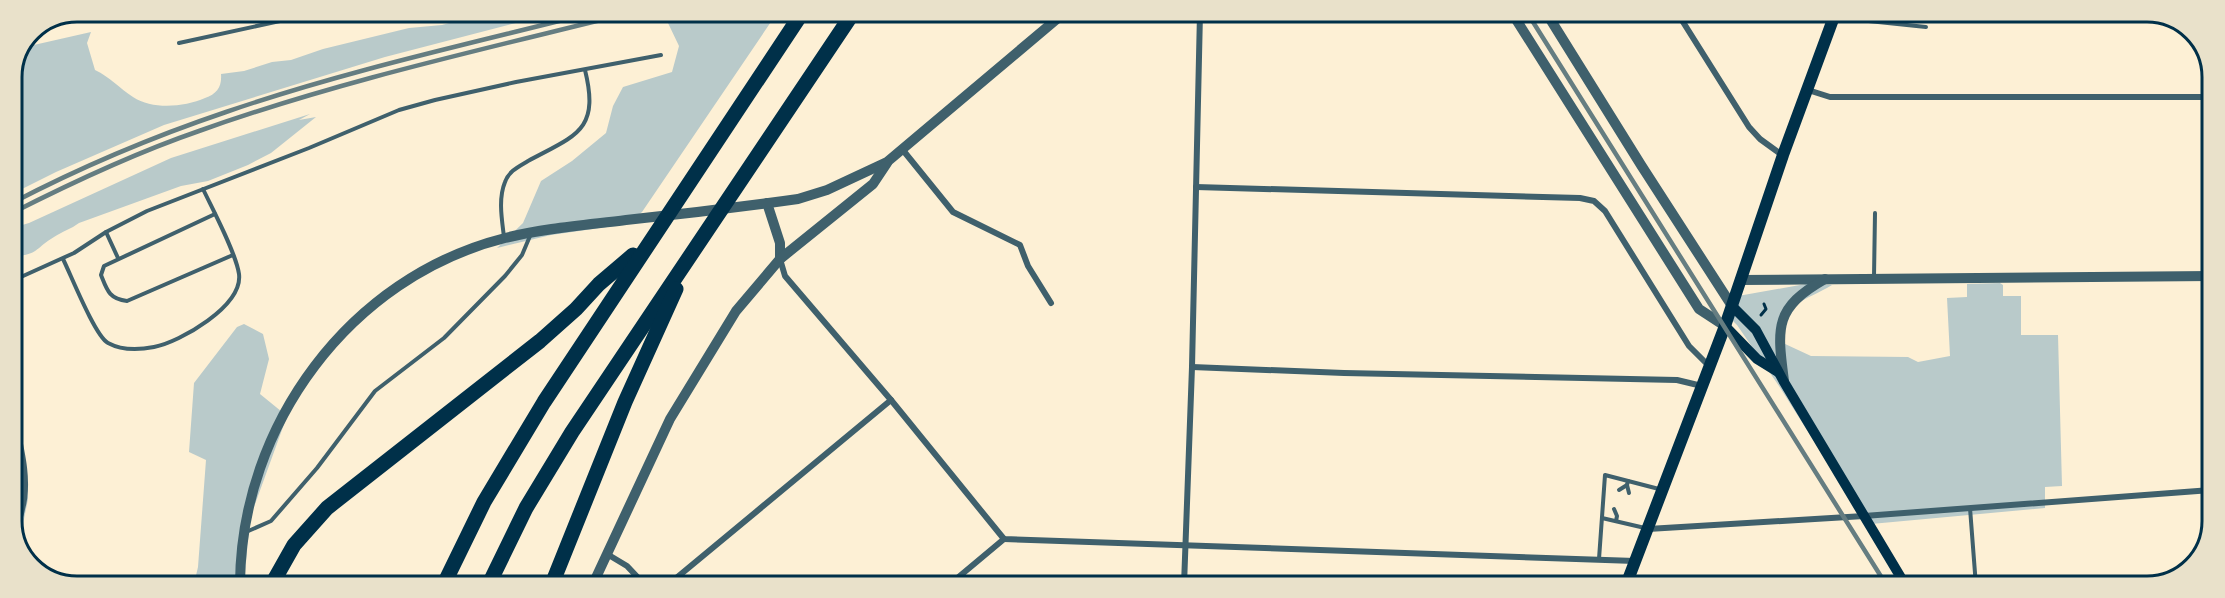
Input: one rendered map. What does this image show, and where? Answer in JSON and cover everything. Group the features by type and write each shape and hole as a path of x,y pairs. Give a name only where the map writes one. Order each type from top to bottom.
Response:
{"highway":[{"path":"448,576 497,477 549,393 796,22"},
{"path":"493,576 513,534 556,458 847,22"},
{"path":"276,576 294,544 327,508 546,336 582,304 599,284 647,243"},
{"path":"555,576 625,402 692,254"}],"main road":[{"path":"1629,576 1725,326 1783,155 1832,22"},
{"path":"1732,306 1756,330 1781,377 1900,576"},
{"path":"1725,326 1757,359 1781,377"}],"street":[{"path":"240,576 245,532 255,486 280,418 307,375 335,342 362,313 395,288 423,270 458,253 531,232 798,199 826,190 887,162 1053,22"},
{"path":"1184,576 1200,22"},
{"path":"1517,22 1699,309 1725,326"},
{"path":"1552,22 1732,306"},
{"path":"1683,22 1749,127 1760,139 1783,155"},
{"path":"1808,90 1830,97 2202,97"},
{"path":"902,149 953,212 1020,245 1028,266 1051,303"},
{"path":"597,576 670,419 736,311 780,259 873,184 887,162"},
{"path":"1196,187 1580,198 1594,201 1605,211 1689,346 1709,366"},
{"path":"767,203 780,243 780,259 785,276 891,400 1004,539"},
{"path":"1740,280 2202,276"},
{"path":"1781,377 1780,328 1786,310 1805,291 1827,278"},
{"path":"1192,366 1677,380 1702,386"},
{"path":"679,576 891,400"},
{"path":"23,471 25,492 23,508"},
{"path":"1648,529 1863,516 2202,491"},
{"path":"960,576 1004,539 1635,561"},
{"path":"607,554 627,566 636,576"}],"lane":[{"path":"179,43 275,22"},
{"path":"1879,22 1926,27"},
{"path":"22,276 63,259 106,232 147,211 421,103 661,55"},
{"path":"505,238 501,201 505,181 517,167 567,140 581,127 590,110 591,99 585,69"},
{"path":"63,259 96,328 106,342 126,349 154,347 195,330 227,305 240,276 203,189"},
{"path":"1874,278 1875,213"},
{"path":"215,214 104,266 101,275 110,296 117,300 127,301 233,255"},
{"path":"106,232 118,258"},
{"path":"245,532 271,521 317,468 375,391 444,338 505,276 522,255 531,232"},
{"path":"1599,558 1605,475 1627,483 1662,490"},
{"path":"1619,490 1627,483"},
{"path":"1627,483 1629,493"},
{"path":"1970,507 1975,576"},
{"path":"1614,508 1617,516 1616,522"},
{"path":"1617,516 1624,511"},
{"path":"1602,518 1648,529"}],"path":[{"path":"1761,315 1766,309 1764,304"}],"shaded area":[{"path":"453,22 520,22 385,57 164,125 22,189 22,78 27,57 34,45 91,32 87,43 95,70 141,101 169,106 197,101 213,94 220,86 221,74 291,60 323,49 409,28"},
{"path":"771,22 642,212 628,224 551,235 497,248 523,223 541,181 572,161 606,133 613,106 623,87 672,72 679,46 668,23"},
{"path":"310,114 299,120 316,117 271,153 248,165 208,181 181,186 79,223 32,253 22,256 22,225 171,158"},
{"path":"1811,283 1832,285 1804,300 1791,311 1786,319 1783,343 1811,356 1908,357 1918,362 1950,356 1947,298 1967,297 1967,284 2000,283 2003,285 2003,296 2021,296 2021,335 2058,335 2062,486 2045,487 2045,508 1871,524 1859,512 1779,386 1730,318 1738,296"},
{"path":"244,324 263,334 269,359 260,394 287,416 250,518 245,576 196,576 206,460 189,452 194,383 237,327"},
{"path":"23,454 26,471 28,499 23,524"}],"railway":[{"path":"22,198 144,142 271,97 407,59 555,22"},
{"path":"22,208 128,158 252,113 359,81 593,22"},
{"path":"1533,22 1881,576"}]}
